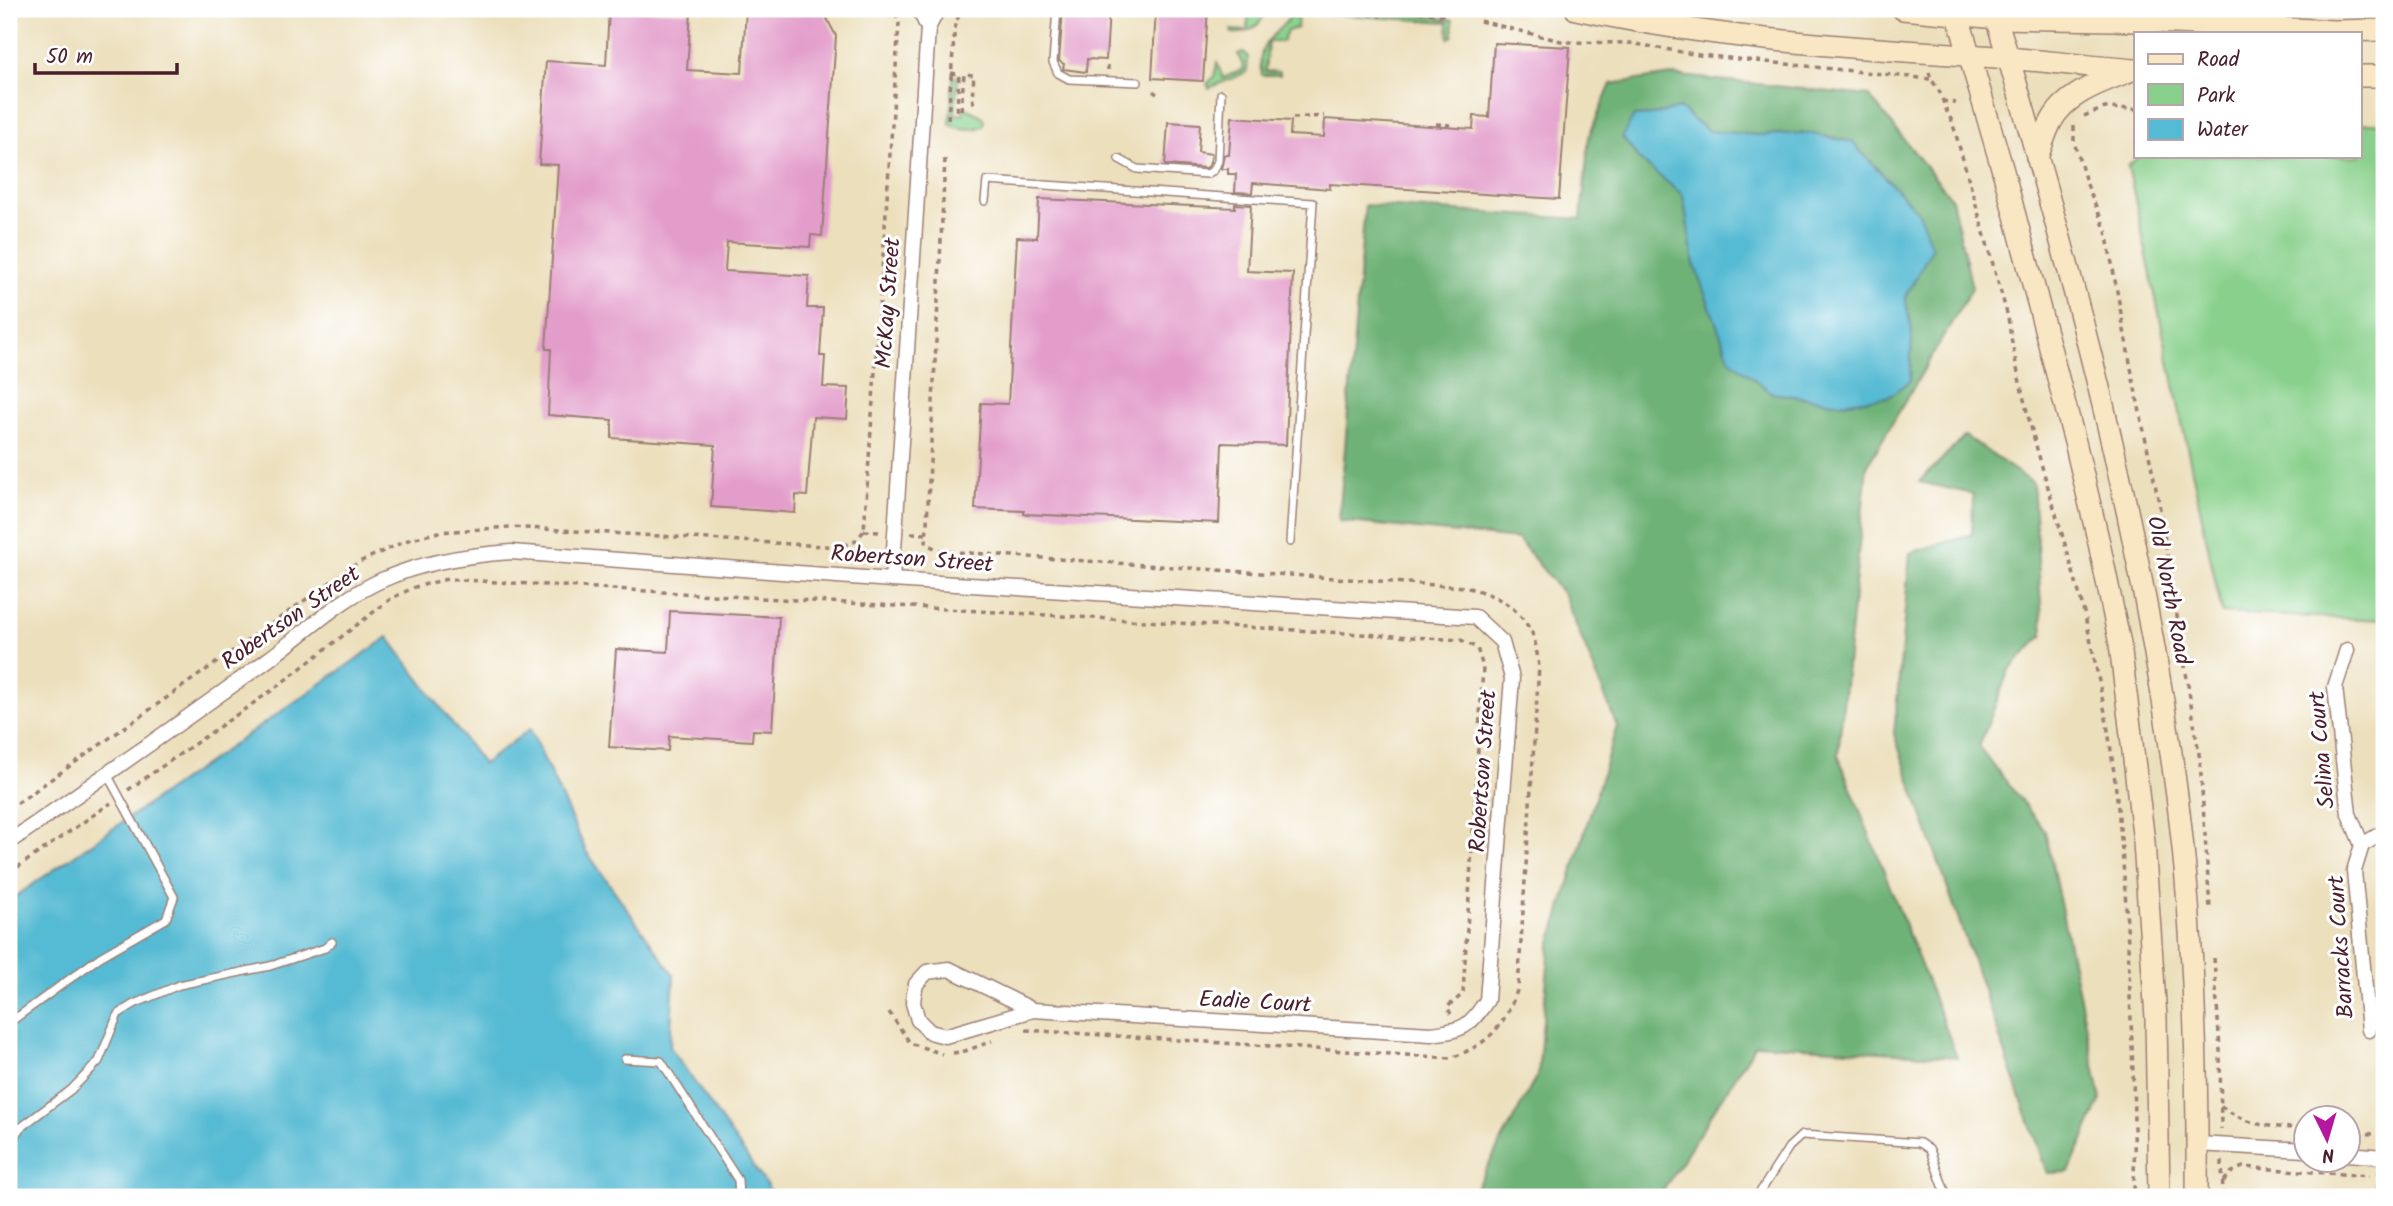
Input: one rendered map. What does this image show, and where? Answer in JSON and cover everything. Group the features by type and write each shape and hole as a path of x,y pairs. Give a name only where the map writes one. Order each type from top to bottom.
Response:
{"main road":[{"path":"1576,9 1722,33 1887,50 2134,70"},
{"path":"1903,9 2334,32 2384,30"},
{"path":"2077,9 2114,20"},
{"path":"1957,11 2076,446 2119,645 2145,855 2156,1018 2159,1197"},
{"name":"Old North Road","path":"1995,13 2089,343 2137,553 2160,681 2177,799 2187,901 2197,1197"},
{"path":"2037,157 2052,120 2066,104 2092,86 2134,70"},
{"path":"2362,76 2384,76"}],"street":[{"name":"McKay Street","path":"919,9 928,28"},
{"name":"McKay Street","path":"892,580 928,28 938,9"},
{"name":"Robertson Street","path":"9,842 362,590 402,572 477,554 511,552 892,580 1475,617 1502,642 1512,678 1488,1000 1473,1022"},
{"name":"Selina Court","path":"2347,650 2334,687 2349,814 2362,845"},
{"name":"Barracks Court","path":"2369,1030 2354,871 2362,845 2384,832"},
{"name":"Eadie Court","path":"1033,1010 949,969 927,972 916,984 913,1003 918,1020 930,1032 945,1036 1033,1010 1431,1034 1459,1030 1473,1022"},
{"path":"2197,1144 2292,1149"},
{"path":"2362,1155 2384,1156"}],"lane":[{"path":"1057,9 1053,62 1058,74 1069,79 1138,82"},
{"path":"1119,159 1137,169 1208,174 1218,162 1221,94"},
{"path":"985,201 986,181 1313,202 1290,542"},
{"path":"9,1023 100,957 166,919 174,897 107,774"},
{"path":"9,1144 20,1128 72,1089 99,1061 118,1014 134,1003 179,985 270,966 325,948 332,942"},
{"path":"625,1059 661,1061 738,1180 739,1197"},
{"path":"1757,1197 1788,1147 1802,1135 1920,1143 1930,1150 1947,1197"},
{"path":"2380,1197 2384,1156"}],"path":[{"path":"9,809 359,562 408,541 439,532 510,527 840,547 853,542 863,531 900,23 892,9"},
{"path":"948,119 955,24 962,9"},
{"path":"1360,16 1380,16 1380,9"},
{"path":"1399,9 1448,16"},
{"path":"1480,21 1565,42 1630,43 1699,55 1930,79"},
{"path":"1928,70 1952,121 2008,317 2012,345 2051,501 2080,595 2105,717 2114,777 2127,916 2135,1132 2134,1197"},
{"path":"951,73 959,74 957,111 961,111 964,74 974,75 974,104"},
{"path":"1153,91 1158,95"},
{"path":"1942,101 1956,103"},
{"path":"2080,118 2105,108 2134,109"},
{"path":"1293,118 1324,116"},
{"path":"1436,124 1450,125"},
{"path":"945,159 926,544 941,551 1465,587 1493,594 1514,610 1533,634 1539,666 1518,988 1511,1009 1490,1038 1451,1058 1021,1030"},
{"path":"863,531 871,531"},
{"path":"915,534 927,534"},
{"path":"9,873 271,691 391,598 415,587 455,579 1461,640 1477,648 1483,667 1463,994 1447,1007 1450,1013"},
{"path":"339,628 344,634"},
{"path":"889,1012 910,1043 938,1054 965,1051 999,1038"},
{"path":"1464,1045 1466,1052"},
{"path":"2221,1106 2238,1118 2256,1125 2292,1128"},
{"path":"2362,1133 2384,1135"},
{"path":"2223,1197 2223,1182 2232,1172 2243,1167 2382,1177"}],"green space":[{"path":"1249,9 1267,9 1254,28 1249,31 1232,33 1231,30 1247,31"},
{"path":"1293,9 1373,11 1453,20 1453,36 1449,38 1448,22 1298,12 1297,28 1287,31 1282,42 1268,42 1265,71 1280,72 1280,75 1262,75 1262,51 1266,43 1290,17"},
{"path":"1243,52 1248,56 1247,72 1209,88 1207,84 1214,77 1217,63 1223,78 1244,69 1238,54"},
{"path":"1672,75 1869,96 1952,199 1972,288 1867,466 1838,755 1957,1057 1756,1044 1659,1197 1471,1197 1538,1074 1550,945 1617,726 1564,595 1518,539 1339,521 1365,205 1581,219 1589,136 1611,84","holes":["1679,108 1708,131 1759,135 1808,133 1852,142 1919,213 1918,274 1905,297 1912,332 1887,397 1841,403 1772,393 1694,264 1683,195 1634,116 1653,115"]},
{"path":"953,76 958,76 955,114 963,115 964,107 982,116 985,121 983,126 966,129 950,124"},
{"path":"2384,122 2384,620 2222,613 2128,166 2137,158 2362,158 2362,124"},
{"path":"1965,436 2033,483 2043,635 2009,670 1979,747 2045,831 2101,1099 2069,1172 2047,1173 1894,734 1910,553 1972,534 1973,494 1919,482"}],"water":[{"path":"1679,108 1708,131 1759,135 1808,133 1852,142 1919,213 1932,248 1905,297 1912,332 1910,381 1887,397 1841,403 1772,393 1730,360 1694,264 1683,195 1640,160 1622,137 1634,116 1653,115"},
{"path":"388,637 483,764 530,729 586,851 674,975 670,1047 775,1197 9,1197 9,901"}],"building":[{"path":"609,9 691,12 687,70 742,73 746,9 822,9 836,36 822,236 811,235 810,247 727,242 725,271 809,276 807,308 823,308 820,356 825,356 823,387 849,388 847,419 813,417 807,496 796,495 795,513 711,507 715,445 612,438 612,420 548,415 551,349 546,349 558,165 539,164 546,61 606,65"},
{"path":"1063,9 1109,9 1106,60 1087,59 1086,72 1063,69 1064,64 1059,61"},
{"path":"1156,9 1208,9 1203,81 1152,78"},
{"path":"1494,43 1570,47 1559,199 1330,184 1330,189 1253,183 1252,193 1235,192 1236,174 1228,174 1228,169 1221,169 1224,155 1229,155 1232,117 1291,121 1290,135 1324,137 1325,119 1473,129 1474,116 1489,117"},
{"path":"1168,122 1200,124 1198,152 1212,154 1209,166 1165,165"},
{"path":"1039,199 1235,208 1235,204 1251,205 1247,271 1293,273 1286,445 1222,443 1219,523 1024,514 1024,511 975,509 981,403 1008,404 1017,237 1037,238"},
{"path":"670,611 779,617 772,731 753,730 752,741 669,736 668,751 609,747 616,649 668,652"}]}
